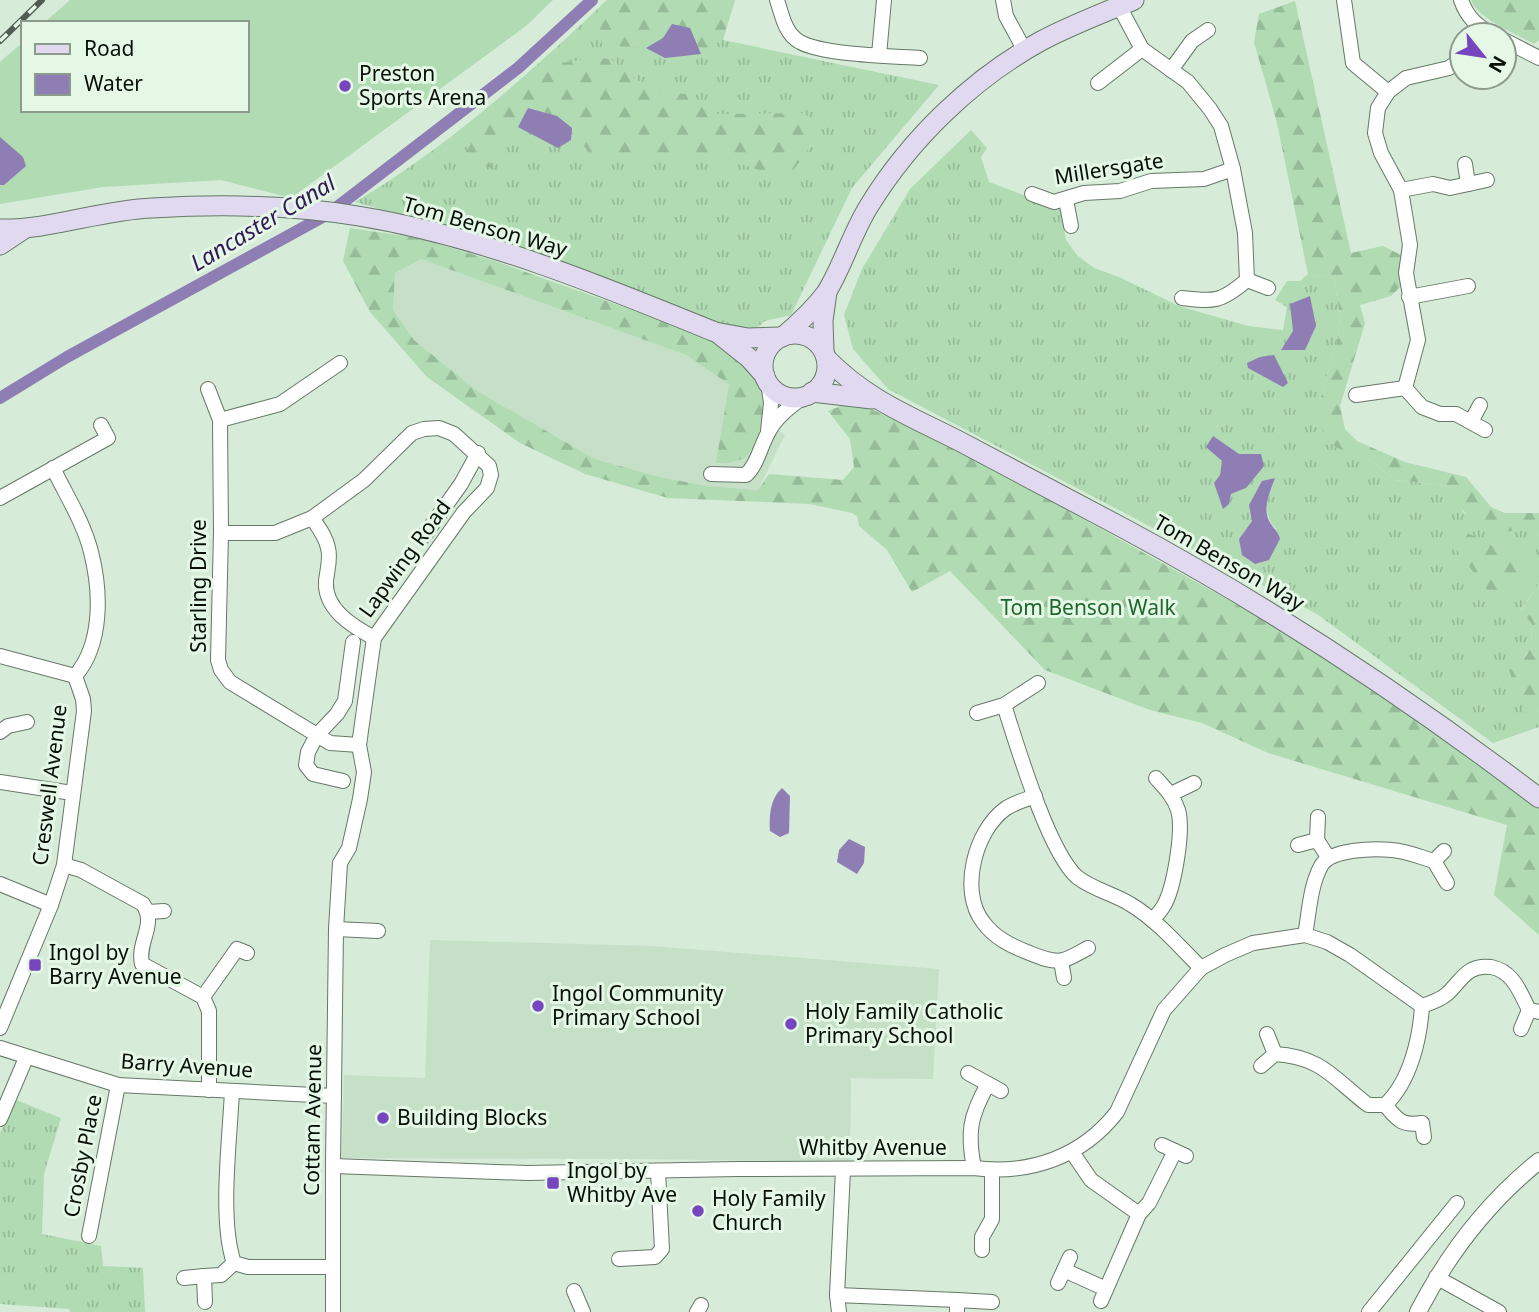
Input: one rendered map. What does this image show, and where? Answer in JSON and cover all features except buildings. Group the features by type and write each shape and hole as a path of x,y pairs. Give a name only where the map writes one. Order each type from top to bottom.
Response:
{"main road":[{"path":"827,290 823,321 825,377 809,394 789,397 780,394 767,379 764,367 768,349 808,314 827,290 870,205 908,153 965,94 1024,51 1060,31 1127,3"},
{"name":"Tom Benson Way","path":"0,229 24,229 150,208 274,208 357,216 453,237 582,281 715,332 748,338 784,336"},
{"name":"Tom Benson Way","path":"0,245 24,229"},
{"name":"Tom Benson Way","path":"715,332 749,358 767,379"},
{"path":"784,336 804,335 819,345 825,355"},
{"name":"Tom Benson Way","path":"825,355 841,373 876,400 997,461 1228,587 1466,742 1539,798"},
{"name":"Tom Benson Way","path":"809,394 876,400"}],"street":[{"path":"777,0 786,27 799,42 821,49 920,58"},
{"path":"879,55 884,0"},
{"path":"1003,0 1006,16 1024,51"},
{"path":"1344,0 1353,63 1388,92"},
{"path":"1461,0 1467,16 1472,21"},
{"path":"1127,3 1142,49 1188,82 1220,126 1233,169 1245,233 1247,280"},
{"path":"1171,70 1192,41 1208,30"},
{"path":"1518,47 1538,56"},
{"path":"1098,83 1142,49"},
{"path":"1405,388 1418,340 1406,273 1410,245 1401,190 1381,153 1375,133 1378,108 1388,92 1406,78 1448,68"},
{"path":"1465,164 1468,184"},
{"name":"Millersgate","path":"1032,194 1054,202 1084,193 1120,191 1151,181 1204,178 1233,169"},
{"path":"1401,190 1433,184 1450,188 1487,180"},
{"path":"1066,200 1072,226"},
{"path":"1247,280 1268,288"},
{"path":"1182,298 1214,302 1247,280"},
{"path":"1409,297 1468,286"},
{"path":"219,420 279,404 340,363"},
{"path":"767,379 771,403 768,432"},
{"path":"1356,395 1405,388"},
{"path":"1405,388 1422,407 1440,414 1456,414 1485,430"},
{"name":"Starling Drive","path":"208,389 219,420 221,533 218,648 221,670 230,682 330,743 359,745"},
{"path":"711,474 746,475 753,466 768,432 784,412 809,394"},
{"path":"1471,422 1480,405"},
{"path":"0,498 108,438 101,425"},
{"path":"221,533 275,533 312,518 364,480 412,433 439,428 454,434 478,453"},
{"name":"Lapwing Road","path":"340,863 349,848 360,799 364,772 359,745 374,638 464,512 487,488 491,475 489,466 478,453 461,484 424,536"},
{"name":"Creswell Avenue","path":"0,1028 51,905 64,865 84,711 75,676 87,659 95,634 97,616 91,551 53,468"},
{"path":"312,518 325,538 329,551 326,586 328,598 342,617 374,638"},
{"path":"343,780 321,777 309,771 306,765 308,752 317,735 345,701 353,642"},
{"path":"0,656 75,676"},
{"path":"977,713 1004,705 1038,683"},
{"path":"1004,705 1035,796 1065,861 1078,877 1131,905 1152,920 1201,968"},
{"path":"0,732 8,726 26,722"},
{"path":"1152,920 1164,907 1175,870 1179,835 1179,811 1171,794 1156,778"},
{"path":"0,782 72,793"},
{"path":"1171,794 1194,783"},
{"path":"1035,796 1006,808 991,823 980,841 973,861 974,904 981,920 999,939 1042,958 1061,961 1088,948"},
{"path":"1318,817 1317,840 1328,857"},
{"path":"1298,845 1317,840"},
{"path":"1422,1006 1350,955 1327,942 1305,935 1317,876 1328,857 1361,850 1394,850 1439,856 1447,883"},
{"name":"Cottam Avenue","path":"333,1312 336,929 340,863"},
{"path":"64,865 80,870 142,904 148,912 149,923 140,957 142,964 203,997 209,1011 209,1090"},
{"path":"0,884 51,905"},
{"path":"148,912 164,911"},
{"path":"336,929 378,932"},
{"name":"Whitby Avenue","path":"333,1166 527,1173 738,1169 992,1170 1039,1165 1072,1152 1090,1140 1117,1112 1164,1010 1201,968 1253,943 1305,935"},
{"path":"203,997 237,949 247,953"},
{"path":"1061,961 1064,978"},
{"path":"1422,1006 1445,996 1466,974 1480,966 1496,968 1513,979 1534,1011 1521,1030"},
{"path":"1261,1066 1275,1054 1297,1056 1317,1063 1368,1105 1385,1105 1402,1083 1421,1029 1422,1006"},
{"path":"1267,1034 1275,1054"},
{"name":"Barry Avenue","path":"0,1048 118,1085 334,1096"},
{"path":"0,1119 26,1058"},
{"path":"968,1073 1002,1091"},
{"path":"974,1168 969,1130 978,1101 988,1084"},
{"name":"Crosby Place","path":"89,1236 118,1085"},
{"path":"232,1091 227,1190 228,1248 234,1263 248,1268 332,1267"},
{"path":"1385,1105 1399,1121 1423,1130 1435,1114"},
{"path":"1064,1270 1103,1295 1139,1214 1149,1203 1174,1150"},
{"path":"1072,1152 1091,1180 1139,1214"},
{"path":"1418,1312 1436,1277 1480,1219 1539,1161"},
{"path":"839,1312 837,1295 843,1170"},
{"path":"982,1250 982,1237 992,1219 992,1170"},
{"path":"620,1259 655,1257 662,1249 658,1172"},
{"path":"1369,1312 1457,1203"},
{"path":"184,1278 221,1275 234,1263"},
{"path":"204,1276 205,1302"},
{"path":"1436,1277 1499,1312"},
{"path":"574,1290 583,1312"},
{"path":"837,1295 957,1306 992,1302"}],"shaded area":[{"path":"421,259 686,355 736,388 766,421 785,435 758,490 707,486 660,477 595,459 477,391 414,340 393,311 395,273"},
{"path":"430,940 652,946 939,969 933,1079 851,1078 850,1162 342,1158 344,1075 425,1078"}],"green space":[{"name":"Preston Sports Arena","path":"70,0 553,0 526,26 291,198 221,180 103,187 0,204 0,62 21,44 21,112 248,112 248,21 46,21"},
{"path":"607,0 735,0 723,40 939,85 852,188 791,315 765,321 745,338 474,236 355,202 423,158 487,108"},
{"path":"607,0 735,0 722,40 701,54 690,28 646,48 603,45 598,33 598,9"},
{"path":"1471,0 1539,0 1539,40 1534,44 1518,35 1518,21 1493,21 1475,7"},
{"path":"1295,1 1351,253 1383,246 1401,255 1401,286 1391,296 1360,305 1365,323 1340,406 1345,429 1357,441 1405,462 1466,477 1491,507 1505,513 1539,513 1539,535 1481,526 1467,515 1444,485 1395,480 1364,455 1349,455 1327,441 1320,424 1319,404 1338,337 1340,316 1334,278 1308,274 1277,123 1254,42 1259,14"},
{"path":"595,58 611,59 632,77 659,93 689,94 715,114 802,113 818,122 806,153 791,173 772,174 716,156 591,156 584,146 571,140 572,128 557,116 528,108 517,127 493,139 486,147 483,154 494,169 464,156 480,128 547,72 561,63"},
{"path":"971,130 987,148 981,157 989,182 1060,209 1066,240 1077,255 1094,268 1179,306 1248,326 1283,330 1287,307 1275,300 1287,281 1300,281 1308,274 1334,278 1340,316 1338,337 1319,404 1348,455 1364,455 1395,480 1444,485 1459,502 1463,512 1499,531 1531,531 1539,535 1539,583 1521,610 1532,624 1531,646 1520,665 1525,713 1539,710 1539,727 1493,743 1317,614 888,389 853,349 844,315 862,269 910,189","holes":["1222,461 1246,488 1231,494 1214,484 1220,475","1274,478 1267,511 1277,529 1239,539 1252,521","1450,541 1491,544 1536,559 1461,553"]},
{"name":"Tom Benson Walk","path":"350,228 418,238 495,261 708,337 757,376 764,400 766,421 757,443 745,458 730,463 716,463 729,384 686,355 421,259 395,273 393,310 414,340 477,391 595,459 660,477 707,486 758,490 769,474 843,480 854,467 850,439 828,411 854,401 961,451 1302,641 1469,749 1539,806 1539,935 1494,895 1507,825 1268,753 1202,723 1150,710 1045,670 950,571 912,592 887,550 859,526 857,516 852,513 810,504 668,498 585,474 520,443 427,377 370,312 343,261"},
{"path":"1452,526 1491,544 1537,559 1505,594 1489,593 1450,541"},
{"path":"1539,583 1539,710 1525,714 1509,670 1526,657 1532,624 1521,611"},
{"path":"16,1100 61,1118 44,1174 42,1234 101,1246 103,1266 143,1268 145,1312 70,1312 69,1309 0,1304 0,1133"}],"water":[{"path":"672,24 690,28 701,54 665,58 646,48 663,38"},
{"path":"528,108 557,116 572,128 571,140 558,148 518,127"},
{"path":"0,137 23,157 26,166 4,185 0,185"},
{"path":"1310,296 1316,326 1305,350 1281,350 1293,331 1290,304"},
{"path":"1274,355 1288,383 1283,387 1248,368 1247,363"},
{"path":"1213,436 1239,454 1261,454 1264,466 1246,488 1231,494 1229,504 1223,509 1214,483 1220,475 1222,461 1206,447"},
{"path":"1275,478 1267,501 1267,513 1280,539 1269,560 1255,564 1242,555 1239,539 1252,521 1249,505 1262,481"},
{"path":"782,788 790,796 789,833 780,837 770,831 770,820 773,802"},
{"path":"849,839 865,847 864,863 857,874 837,862 839,850"}],"waterway":[{"name":"Lancaster Canal","path":"0,398 67,357 328,214 518,68 592,0"}],"railway":[{"path":"0,41 42,0"}],"place":[{"name":"Preston Sports Arena","path":"345,86"},
{"name":"Ingol by Barry Avenue","path":"35,965"},
{"name":"Ingol Community Primary School","path":"538,1006"},
{"name":"Holy Family Catholic Primary School","path":"791,1024"},
{"name":"Building Blocks","path":"383,1118"},
{"name":"Ingol by Whitby Ave","path":"553,1183"},
{"name":"Holy Family Church","path":"698,1211"}]}
